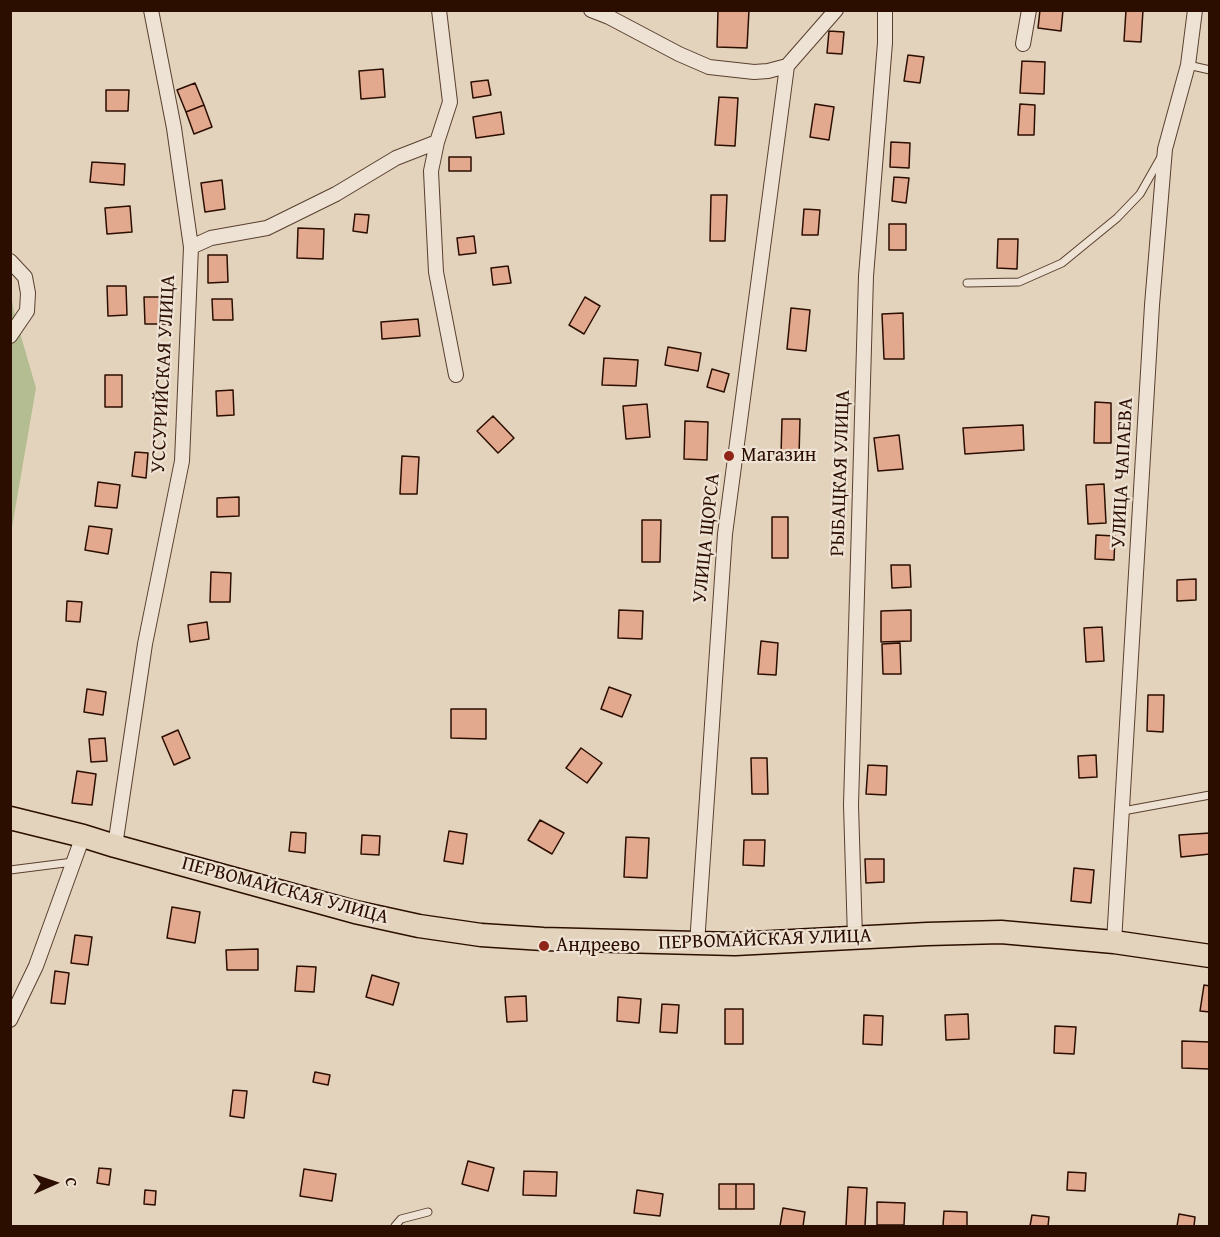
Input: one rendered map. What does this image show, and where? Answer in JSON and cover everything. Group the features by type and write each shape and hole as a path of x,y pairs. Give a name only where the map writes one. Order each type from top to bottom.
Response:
{"main road":[{"name":"ПЕРВОМАЙСКАЯ УЛИЦА","path":"10,818 83,836 344,909 419,926 481,935 512,938 735,944 1001,932 1114,942 1209,956"}],"street":[{"name":"УССУРИЙСКАЯ УЛИЦА","path":"115,846 145,644 182,461 190,247 174,128 151,10"},
{"path":"439,10 450,102 437,142 431,171 436,272 456,375"},
{"path":"591,10 709,67 754,72 768,72 787,66 836,10"},
{"name":"РЫБАЦКАЯ УЛИЦА","path":"855,938 851,805 866,276 885,43 885,10"},
{"path":"1023,44 1029,10"},
{"name":"УЛИЦА ЧАПАЕВА","path":"1114,942 1152,304 1165,149 1188,65 1195,10"},
{"name":"УЛИЦА ЩОРСА","path":"697,944 725,534 787,66"},
{"path":"190,247 211,238 267,228 336,194 396,158 437,142"},
{"path":"10,261 25,277 28,293 27,311 10,336"},
{"path":"10,1020 36,966 83,836"}],"lane":[{"path":"1188,65 1209,70"},
{"path":"968,283 1019,282 1062,263 1118,218 1140,194 1165,149"},
{"path":"1123,811 1209,795"},
{"path":"10,870 75,862"},
{"path":"395,1227 401,1219 428,1212"}],"green space":[{"path":"10,289 14,312 36,388 11,533"}],"building":[{"path":"718,10 749,10 747,48 717,47"},
{"path":"1040,10 1063,10 1061,31 1038,28"},
{"path":"1126,10 1143,10 1141,42 1124,41"},
{"path":"829,31 844,32 842,54 827,53"},
{"path":"908,55 924,57 920,83 904,81"},
{"path":"1022,61 1045,62 1044,94 1020,93"},
{"path":"383,69 385,97 361,99 359,71"},
{"path":"488,80 491,95 473,98 471,82"},
{"path":"195,83 204,105 186,112 177,90"},
{"path":"106,90 129,90 128,111 106,111"},
{"path":"719,97 738,98 735,146 715,145"},
{"path":"815,104 834,107 829,140 810,137"},
{"path":"1020,104 1035,105 1034,135 1018,135"},
{"path":"204,105 212,127 194,134 186,112"},
{"path":"501,112 504,134 476,138 473,117"},
{"path":"891,142 910,143 909,168 890,167"},
{"path":"449,157 471,157 471,171 449,171"},
{"path":"92,162 125,164 124,185 90,182"},
{"path":"894,177 909,178 906,203 892,201"},
{"path":"222,180 225,209 205,212 201,183"},
{"path":"711,195 727,195 725,241 710,241"},
{"path":"130,206 132,232 107,234 105,208"},
{"path":"804,209 820,210 818,235 802,235"},
{"path":"355,214 369,215 367,233 353,231"},
{"path":"889,224 906,224 906,250 889,250"},
{"path":"298,228 324,229 323,259 297,258"},
{"path":"474,236 476,253 459,255 457,238"},
{"path":"998,239 1018,239 1017,269 997,268"},
{"path":"208,255 227,255 228,282 208,283"},
{"path":"508,266 511,283 493,285 491,268"},
{"path":"107,286 126,286 127,315 108,316"},
{"path":"144,297 165,297 166,324 145,324"},
{"path":"585,297 600,306 584,334 569,325"},
{"path":"212,299 232,299 233,320 213,320"},
{"path":"791,308 810,310 806,351 787,349"},
{"path":"903,313 904,359 884,359 882,314"},
{"path":"418,319 420,336 382,339 381,322"},
{"path":"668,347 701,353 698,371 665,365"},
{"path":"604,358 638,360 636,386 602,385"},
{"path":"712,369 729,374 724,392 707,387"},
{"path":"105,375 122,375 122,407 105,407"},
{"path":"233,390 234,415 217,416 216,391"},
{"path":"1095,402 1111,403 1111,443 1094,443"},
{"path":"647,404 650,437 626,439 623,406"},
{"path":"493,416 514,438 498,453 477,431"},
{"path":"782,419 800,419 799,456 781,455"},
{"path":"685,421 708,422 707,460 684,459"},
{"path":"1023,425 1024,450 965,454 963,428"},
{"path":"899,435 903,469 878,471 874,438"},
{"path":"135,452 148,453 146,478 132,476"},
{"path":"402,456 419,457 417,494 400,494"},
{"path":"98,482 120,485 117,508 95,506"},
{"path":"1104,484 1106,523 1088,524 1086,485"},
{"path":"239,497 239,516 217,517 217,498"},
{"path":"772,517 788,517 788,558 772,558"},
{"path":"642,520 661,520 660,562 642,562"},
{"path":"89,526 112,529 108,554 85,550"},
{"path":"1096,535 1115,536 1114,560 1095,559"},
{"path":"891,565 910,565 911,587 892,588"},
{"path":"211,572 231,573 230,602 210,602"},
{"path":"1196,579 1196,600 1177,601 1177,580"},
{"path":"67,601 82,602 80,622 66,621"},
{"path":"619,610 643,611 642,639 618,638"},
{"path":"911,610 911,641 881,642 881,611"},
{"path":"207,622 209,639 190,642 188,625"},
{"path":"1102,627 1104,661 1086,662 1084,628"},
{"path":"761,641 778,643 776,675 758,674"},
{"path":"900,643 901,674 883,674 882,644"},
{"path":"609,687 631,695 622,717 601,709"},
{"path":"87,689 106,692 103,715 84,712"},
{"path":"1148,695 1164,695 1163,732 1147,731"},
{"path":"451,709 486,709 486,739 451,738"},
{"path":"178,730 190,758 174,765 162,737"},
{"path":"105,738 107,761 91,762 89,739"},
{"path":"581,748 602,763 587,783 566,768"},
{"path":"1096,755 1097,777 1079,778 1078,756"},
{"path":"751,758 767,758 768,794 752,794"},
{"path":"868,765 887,766 886,795 866,794"},
{"path":"77,771 96,774 92,805 72,803"},
{"path":"540,820 564,833 552,854 528,840"},
{"path":"449,831 467,834 463,864 444,861"},
{"path":"291,832 306,833 305,853 289,851"},
{"path":"1210,833 1210,854 1181,857 1179,835"},
{"path":"362,835 380,836 379,855 361,854"},
{"path":"626,837 649,838 647,878 624,877"},
{"path":"744,840 765,840 764,866 743,865"},
{"path":"865,859 884,859 884,882 866,883"},
{"path":"1074,868 1094,870 1091,903 1071,901"},
{"path":"172,907 200,912 195,943 167,938"},
{"path":"75,935 92,937 88,965 71,963"},
{"path":"258,949 258,970 227,970 226,950"},
{"path":"297,966 316,967 314,992 295,991"},
{"path":"55,971 69,973 65,1004 51,1003"},
{"path":"372,975 399,983 393,1005 366,997"},
{"path":"1204,985 1210,986 1210,1012 1200,1011"},
{"path":"526,996 527,1021 507,1022 505,997"},
{"path":"618,997 641,999 639,1023 617,1021"},
{"path":"662,1004 679,1005 677,1033 660,1032"},
{"path":"725,1009 743,1009 743,1044 725,1044"},
{"path":"968,1014 969,1039 946,1040 945,1015"},
{"path":"864,1015 883,1016 882,1045 863,1044"},
{"path":"1055,1026 1076,1027 1074,1054 1054,1053"},
{"path":"1182,1041 1210,1042 1210,1069 1182,1068"},
{"path":"315,1072 330,1075 328,1085 313,1082"},
{"path":"233,1090 247,1091 244,1118 230,1116"},
{"path":"468,1161 494,1168 488,1191 462,1184"},
{"path":"99,1168 111,1169 109,1185 97,1183"},
{"path":"304,1169 336,1174 332,1201 300,1196"},
{"path":"524,1171 557,1172 556,1196 523,1195"},
{"path":"1068,1172 1086,1173 1085,1191 1067,1190"},
{"path":"719,1184 736,1184 736,1209 719,1209"},
{"path":"736,1184 754,1184 754,1209 736,1209"},
{"path":"848,1187 867,1188 865,1226 846,1226"},
{"path":"145,1190 156,1191 155,1205 144,1204"},
{"path":"637,1190 663,1194 660,1216 634,1213"},
{"path":"877,1202 905,1203 904,1225 877,1225"},
{"path":"783,1208 805,1212 803,1226 780,1226"},
{"path":"944,1211 967,1212 967,1226 943,1226"},
{"path":"1179,1214 1195,1217 1194,1226 1177,1226"},
{"path":"1032,1215 1049,1217 1048,1226 1030,1226"}],"place":[{"name":"Магазин","path":"729,456"},
{"name":"Андреево","path":"544,946"}]}
